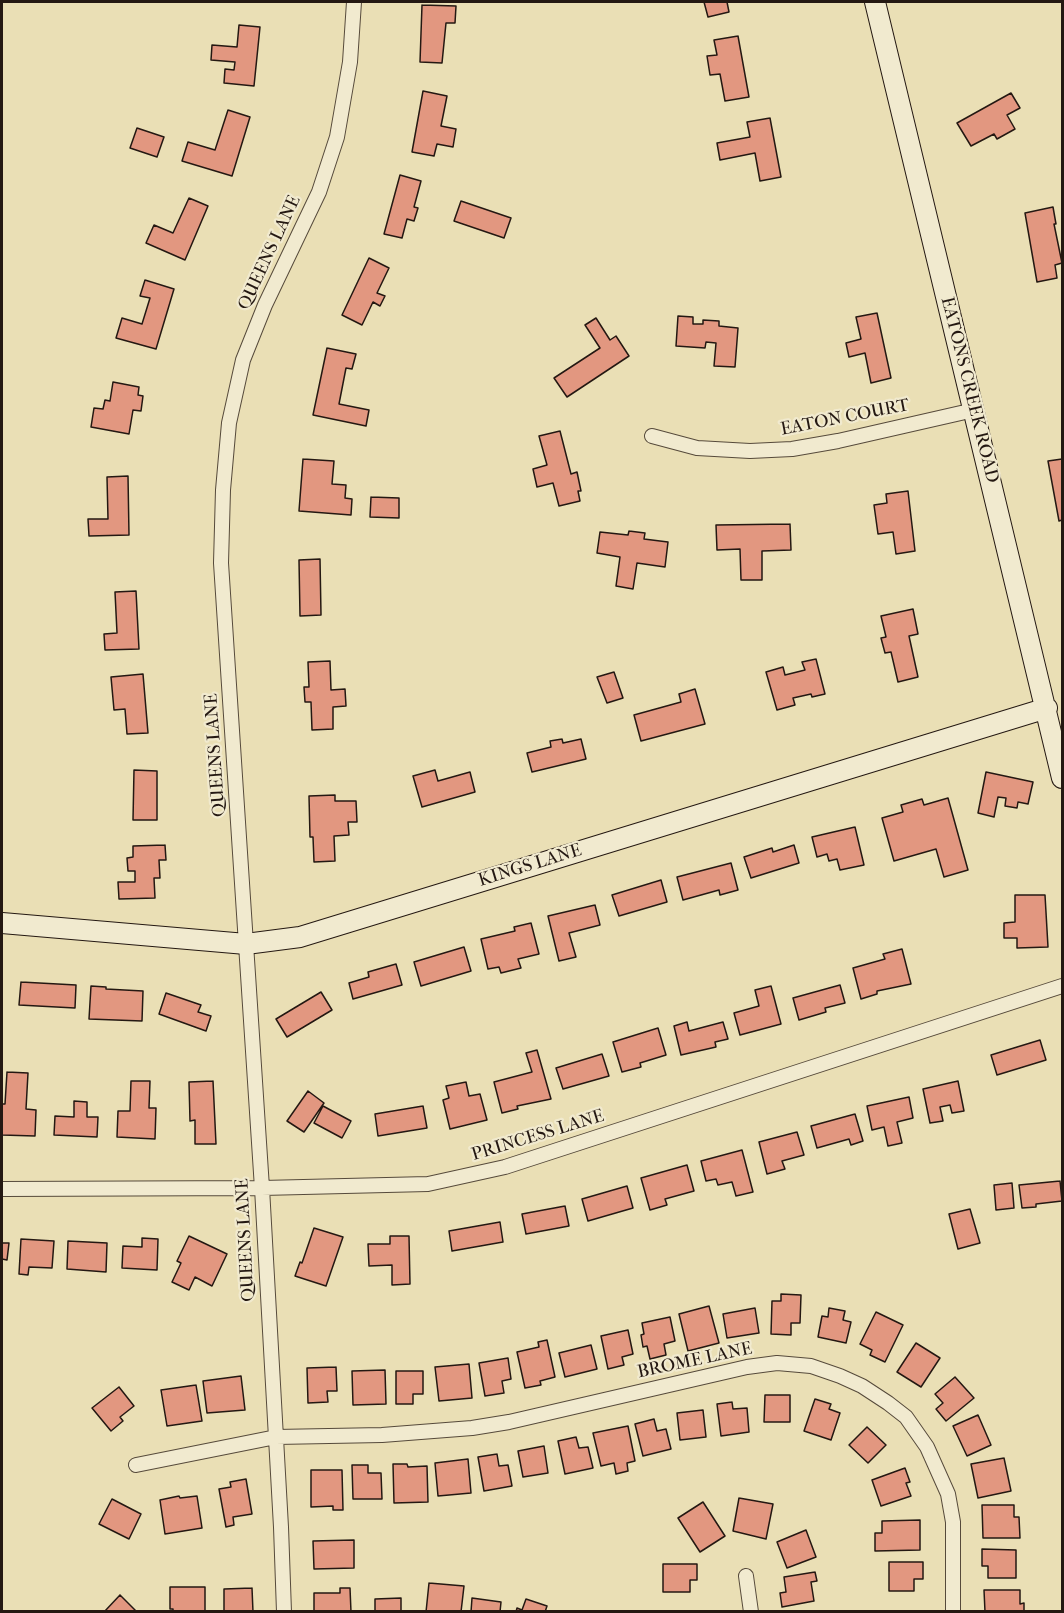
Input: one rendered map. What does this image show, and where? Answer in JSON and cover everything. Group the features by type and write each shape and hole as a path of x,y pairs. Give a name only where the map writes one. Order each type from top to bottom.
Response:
{"street":[{"name":"QUEENS LANE","path":"284,1611 262,1188 221,562 223,490 229,423 243,360 264,305 319,192 337,137 350,62 354,2"},
{"name":"EATONS CREEK ROAD","path":"874,2 1047,708 1062,778"},
{"name":"EATON COURT","path":"652,436 697,448 750,451 792,449 838,441 974,410"},
{"name":"KINGS LANE","path":"2,924 246,944 300,937 1047,708"},
{"name":"PRINCESS LANE","path":"2,1189 428,1185 505,1167 1062,986"},
{"name":"BROME LANE","path":"136,1465 276,1437 382,1435 472,1428 509,1422 747,1367 777,1363 811,1366 862,1386 888,1403 906,1417 927,1447 948,1494 953,1522 953,1611"},
{"path":"746,1576 751,1611"}],"building":[{"path":"704,2 727,2 729,12 708,17"},
{"path":"422,5 456,6 455,23 446,23 442,63 420,62"},
{"path":"239,25 260,27 254,86 224,83 225,69 234,70 235,62 211,60 212,45 237,47"},
{"path":"738,36 749,97 725,101 720,74 710,75 707,56 717,55 714,40"},
{"path":"423,91 447,96 441,126 456,129 453,147 437,144 434,156 412,152"},
{"path":"1011,93 1020,108 1007,115 1015,129 997,139 994,134 971,146 957,123"},
{"path":"228,110 250,117 232,176 182,161 188,142 215,150"},
{"path":"770,118 781,177 760,181 755,153 720,160 717,143 750,137 747,122"},
{"path":"137,128 164,137 157,157 130,148"},
{"path":"400,175 421,181 414,207 418,208 414,221 407,219 402,238 384,234"},
{"path":"189,198 208,206 185,260 146,243 154,225 173,233"},
{"path":"461,201 511,218 504,238 454,221"},
{"path":"1053,207 1062,263 1055,265 1057,278 1037,282 1025,213"},
{"path":"369,258 389,268 377,293 385,296 380,306 373,302 362,325 342,315"},
{"path":"145,280 174,289 156,349 116,338 122,318 142,324 150,298 140,296"},
{"path":"877,313 891,378 871,383 865,353 849,357 846,343 861,339 856,317"},
{"path":"678,316 693,317 693,324 703,324 703,320 719,321 719,326 738,328 735,367 714,366 716,343 706,342 705,348 676,346"},
{"path":"596,318 610,340 616,336 629,356 567,397 554,378 600,348 585,325"},
{"path":"327,348 356,354 352,369 346,368 339,404 369,410 366,426 313,415"},
{"path":"113,382 139,387 138,395 143,396 141,411 133,410 129,434 91,427 94,408 103,409 105,400 110,401"},
{"path":"560,431 571,474 577,472 581,491 578,491 580,501 559,506 553,483 537,487 533,469 547,465 539,436"},
{"path":"303,459 334,461 332,484 346,485 345,498 352,499 351,515 299,511"},
{"path":"1062,459 1062,520 1059,521 1048,461"},
{"path":"128,476 129,535 89,536 88,519 108,519 107,477"},
{"path":"908,491 915,551 896,554 893,532 878,534 874,505 887,503 886,494"},
{"path":"371,497 399,498 399,518 370,517"},
{"path":"790,524 791,550 762,551 762,580 741,580 740,549 717,550 716,525"},
{"path":"629,531 645,533 644,539 668,542 665,567 637,563 633,589 616,586 620,557 597,553 600,532 628,535"},
{"path":"320,559 321,615 300,616 299,560"},
{"path":"136,591 139,649 105,650 104,634 117,633 115,592"},
{"path":"913,609 918,634 909,636 918,677 898,682 891,652 885,653 881,638 886,637 881,616"},
{"path":"816,659 825,694 793,698 795,705 777,710 766,672 783,667 785,675 805,670 802,662"},
{"path":"330,661 331,690 345,689 346,706 333,707 333,729 312,730 311,702 305,702 304,687 309,687 308,662"},
{"path":"614,672 623,698 607,703 597,677"},
{"path":"143,674 148,733 127,734 125,709 114,710 111,677"},
{"path":"695,689 705,724 641,741 634,715 681,702 679,694"},
{"path":"562,739 563,743 581,739 586,759 532,772 527,753 551,747 550,741"},
{"path":"134,770 157,771 157,820 133,820"},
{"path":"435,770 438,781 470,772 475,792 422,807 413,776"},
{"path":"986,772 1033,782 1028,804 1018,802 1017,808 1005,806 1006,798 998,797 994,817 978,813"},
{"path":"335,795 335,801 356,801 357,822 348,822 349,835 334,836 335,861 314,862 313,837 310,837 309,796"},
{"path":"948,798 968,870 944,877 936,849 894,861 882,818 903,812 901,805 922,799 924,805"},
{"path":"855,827 864,865 840,870 837,859 829,861 827,854 817,857 812,837"},
{"path":"165,845 166,860 159,860 160,878 154,878 155,898 119,899 118,882 135,882 135,871 128,871 127,858 133,857 133,846"},
{"path":"794,845 799,863 751,878 744,857 772,848 773,852"},
{"path":"731,863 738,890 720,895 719,890 683,900 677,877"},
{"path":"661,880 667,902 619,916 612,895"},
{"path":"1015,895 1045,895 1048,947 1017,948 1017,938 1004,938 1004,923 1015,922"},
{"path":"595,905 600,925 569,933 576,957 559,961 548,916"},
{"path":"531,923 539,954 518,959 521,968 501,973 499,967 488,969 481,939 515,931 514,927"},
{"path":"464,947 471,971 421,986 414,962"},
{"path":"902,949 911,984 877,991 877,994 861,999 853,968 885,959 883,954"},
{"path":"396,964 402,985 353,999 349,983 369,977 368,972"},
{"path":"21,982 76,985 75,1008 19,1005"},
{"path":"840,985 845,1003 825,1008 826,1012 799,1020 793,998"},
{"path":"91,986 143,991 142,1021 89,1019"},
{"path":"771,986 781,1024 740,1035 734,1013 759,1006 755,990"},
{"path":"321,992 332,1010 287,1037 276,1019"},
{"path":"166,993 201,1005 198,1012 211,1016 206,1031 159,1014"},
{"path":"687,1022 689,1031 723,1022 728,1039 715,1042 716,1047 681,1055 674,1026"},
{"path":"658,1028 666,1055 640,1063 641,1067 622,1072 613,1042"},
{"path":"1040,1040 1046,1060 997,1075 991,1055"},
{"path":"537,1050 551,1099 517,1106 518,1109 502,1113 494,1082 532,1072 526,1053"},
{"path":"602,1054 609,1076 563,1089 556,1068"},
{"path":"7,1072 28,1073 26,1109 36,1110 35,1136 2,1135 2,1104 5,1104"},
{"path":"131,1081 150,1081 149,1108 156,1108 155,1139 117,1137 118,1111 130,1111"},
{"path":"213,1081 216,1144 195,1144 195,1120 190,1121 189,1082"},
{"path":"958,1081 964,1111 952,1113 950,1105 940,1107 943,1121 930,1123 923,1089"},
{"path":"466,1082 469,1096 480,1094 487,1120 450,1129 443,1100 449,1098 446,1086"},
{"path":"308,1091 324,1103 304,1132 287,1121"},
{"path":"909,1097 913,1118 897,1122 902,1143 888,1146 884,1127 872,1130 867,1106"},
{"path":"74,1101 87,1102 87,1117 98,1117 97,1137 54,1135 55,1116 74,1117"},
{"path":"323,1106 351,1121 342,1138 314,1123"},
{"path":"423,1106 427,1128 378,1136 375,1114"},
{"path":"855,1114 863,1141 851,1145 849,1139 817,1148 811,1126"},
{"path":"797,1132 804,1155 782,1161 785,1169 767,1174 759,1142"},
{"path":"742,1150 753,1192 736,1196 732,1182 718,1185 716,1179 706,1181 701,1161"},
{"path":"687,1165 694,1191 665,1199 667,1205 650,1210 641,1178"},
{"path":"1060,1181 1062,1201 1022,1208 1019,1185"},
{"path":"1012,1183 1014,1208 996,1210 994,1185"},
{"path":"627,1186 633,1208 588,1221 582,1199"},
{"path":"565,1206 569,1226 526,1234 522,1214"},
{"path":"970,1209 980,1243 958,1249 949,1214"},
{"path":"500,1222 503,1242 452,1251 449,1231"},
{"path":"314,1228 343,1237 326,1286 295,1276"},
{"path":"189,1236 227,1254 212,1286 195,1277 189,1290 172,1282 181,1263 177,1261"},
{"path":"390,1236 409,1236 410,1284 392,1285 392,1265 369,1266 368,1244 390,1244"},
{"path":"142,1238 158,1239 157,1270 122,1268 123,1246 142,1247"},
{"path":"21,1239 54,1241 52,1268 29,1267 28,1275 19,1274"},
{"path":"68,1241 107,1243 106,1272 67,1269"},
{"path":"2,1243 9,1243 7,1260 2,1259"},
{"path":"781,1294 801,1295 800,1323 791,1323 791,1335 771,1334 772,1301 781,1301"},
{"path":"709,1306 719,1343 688,1351 679,1314"},
{"path":"755,1308 759,1333 727,1338 723,1314"},
{"path":"829,1308 845,1311 843,1320 851,1322 846,1343 818,1337 822,1316 828,1317"},
{"path":"876,1312 903,1325 885,1362 870,1355 872,1350 860,1344"},
{"path":"670,1317 675,1341 664,1344 666,1355 650,1359 647,1346 643,1347 642,1323"},
{"path":"628,1330 633,1354 622,1357 624,1365 608,1369 601,1336"},
{"path":"547,1340 555,1377 540,1381 541,1385 525,1388 517,1352 539,1347 538,1342"},
{"path":"916,1343 940,1358 921,1387 897,1372"},
{"path":"591,1345 597,1369 565,1377 559,1353"},
{"path":"508,1358 511,1379 502,1381 504,1393 485,1396 479,1363"},
{"path":"469,1364 472,1398 439,1401 435,1367"},
{"path":"336,1367 337,1391 327,1391 328,1402 308,1403 307,1368"},
{"path":"385,1370 386,1404 353,1405 352,1371"},
{"path":"396,1371 423,1371 423,1394 413,1394 413,1404 396,1404"},
{"path":"241,1376 245,1410 207,1413 203,1381"},
{"path":"955,1377 974,1398 946,1421 936,1409 943,1403 935,1394"},
{"path":"196,1385 202,1421 167,1426 161,1390"},
{"path":"119,1387 134,1406 120,1417 123,1421 111,1431 92,1408"},
{"path":"765,1395 790,1395 790,1422 764,1422"},
{"path":"815,1399 831,1404 829,1409 840,1413 831,1440 804,1431"},
{"path":"732,1402 733,1409 747,1408 749,1432 721,1436 717,1404"},
{"path":"703,1410 706,1437 680,1440 677,1413"},
{"path":"978,1415 991,1445 967,1456 953,1426"},
{"path":"654,1419 657,1431 666,1429 671,1449 643,1456 635,1424"},
{"path":"628,1426 635,1461 627,1463 628,1471 616,1474 614,1463 601,1466 593,1433"},
{"path":"867,1427 886,1445 868,1463 849,1445"},
{"path":"576,1437 579,1448 588,1447 593,1468 565,1474 558,1441"},
{"path":"544,1446 548,1473 523,1477 518,1451"},
{"path":"497,1454 499,1466 508,1465 512,1486 484,1491 478,1457"},
{"path":"1004,1458 1011,1491 978,1498 971,1464"},
{"path":"468,1459 471,1493 438,1496 435,1463"},
{"path":"393,1464 407,1464 408,1467 427,1466 428,1502 394,1503"},
{"path":"352,1465 368,1465 368,1473 381,1473 382,1499 353,1499"},
{"path":"905,1468 910,1482 906,1483 911,1496 881,1506 872,1480"},
{"path":"311,1470 342,1470 343,1510 333,1510 333,1506 311,1507"},
{"path":"246,1479 252,1514 233,1517 234,1525 226,1527 219,1489 231,1487 230,1482"},
{"path":"179,1496 180,1498 197,1496 202,1528 165,1534 160,1500"},
{"path":"739,1498 773,1504 766,1539 733,1531"},
{"path":"112,1499 141,1514 129,1539 99,1524"},
{"path":"703,1502 725,1536 700,1552 678,1518"},
{"path":"982,1505 1014,1505 1014,1517 1019,1517 1020,1538 983,1538"},
{"path":"920,1520 920,1550 875,1551 875,1533 882,1533 882,1521"},
{"path":"806,1530 816,1557 787,1568 777,1542"},
{"path":"354,1540 354,1568 314,1569 313,1541"},
{"path":"982,1549 1016,1550 1016,1578 988,1578 988,1566 982,1566"},
{"path":"889,1562 923,1562 923,1579 914,1579 914,1591 889,1591"},
{"path":"663,1564 697,1564 697,1580 690,1580 690,1592 663,1592"},
{"path":"815,1572 817,1581 811,1582 814,1601 782,1607 780,1593 786,1592 784,1577"},
{"path":"429,1583 464,1586 461,1612 426,1612"},
{"path":"170,1587 205,1587 205,1612 173,1612 173,1609 170,1609"},
{"path":"252,1588 253,1612 224,1612 224,1589"},
{"path":"340,1588 350,1588 351,1612 314,1612 314,1593 340,1593"},
{"path":"984,1590 1020,1590 1020,1604 1024,1603 1024,1612 985,1612"},
{"path":"120,1595 137,1612 104,1612"},
{"path":"401,1598 401,1612 375,1612 375,1599"},
{"path":"472,1598 501,1602 500,1612 471,1612"},
{"path":"526,1599 547,1606 545,1612 516,1612 517,1608 522,1610"}]}
